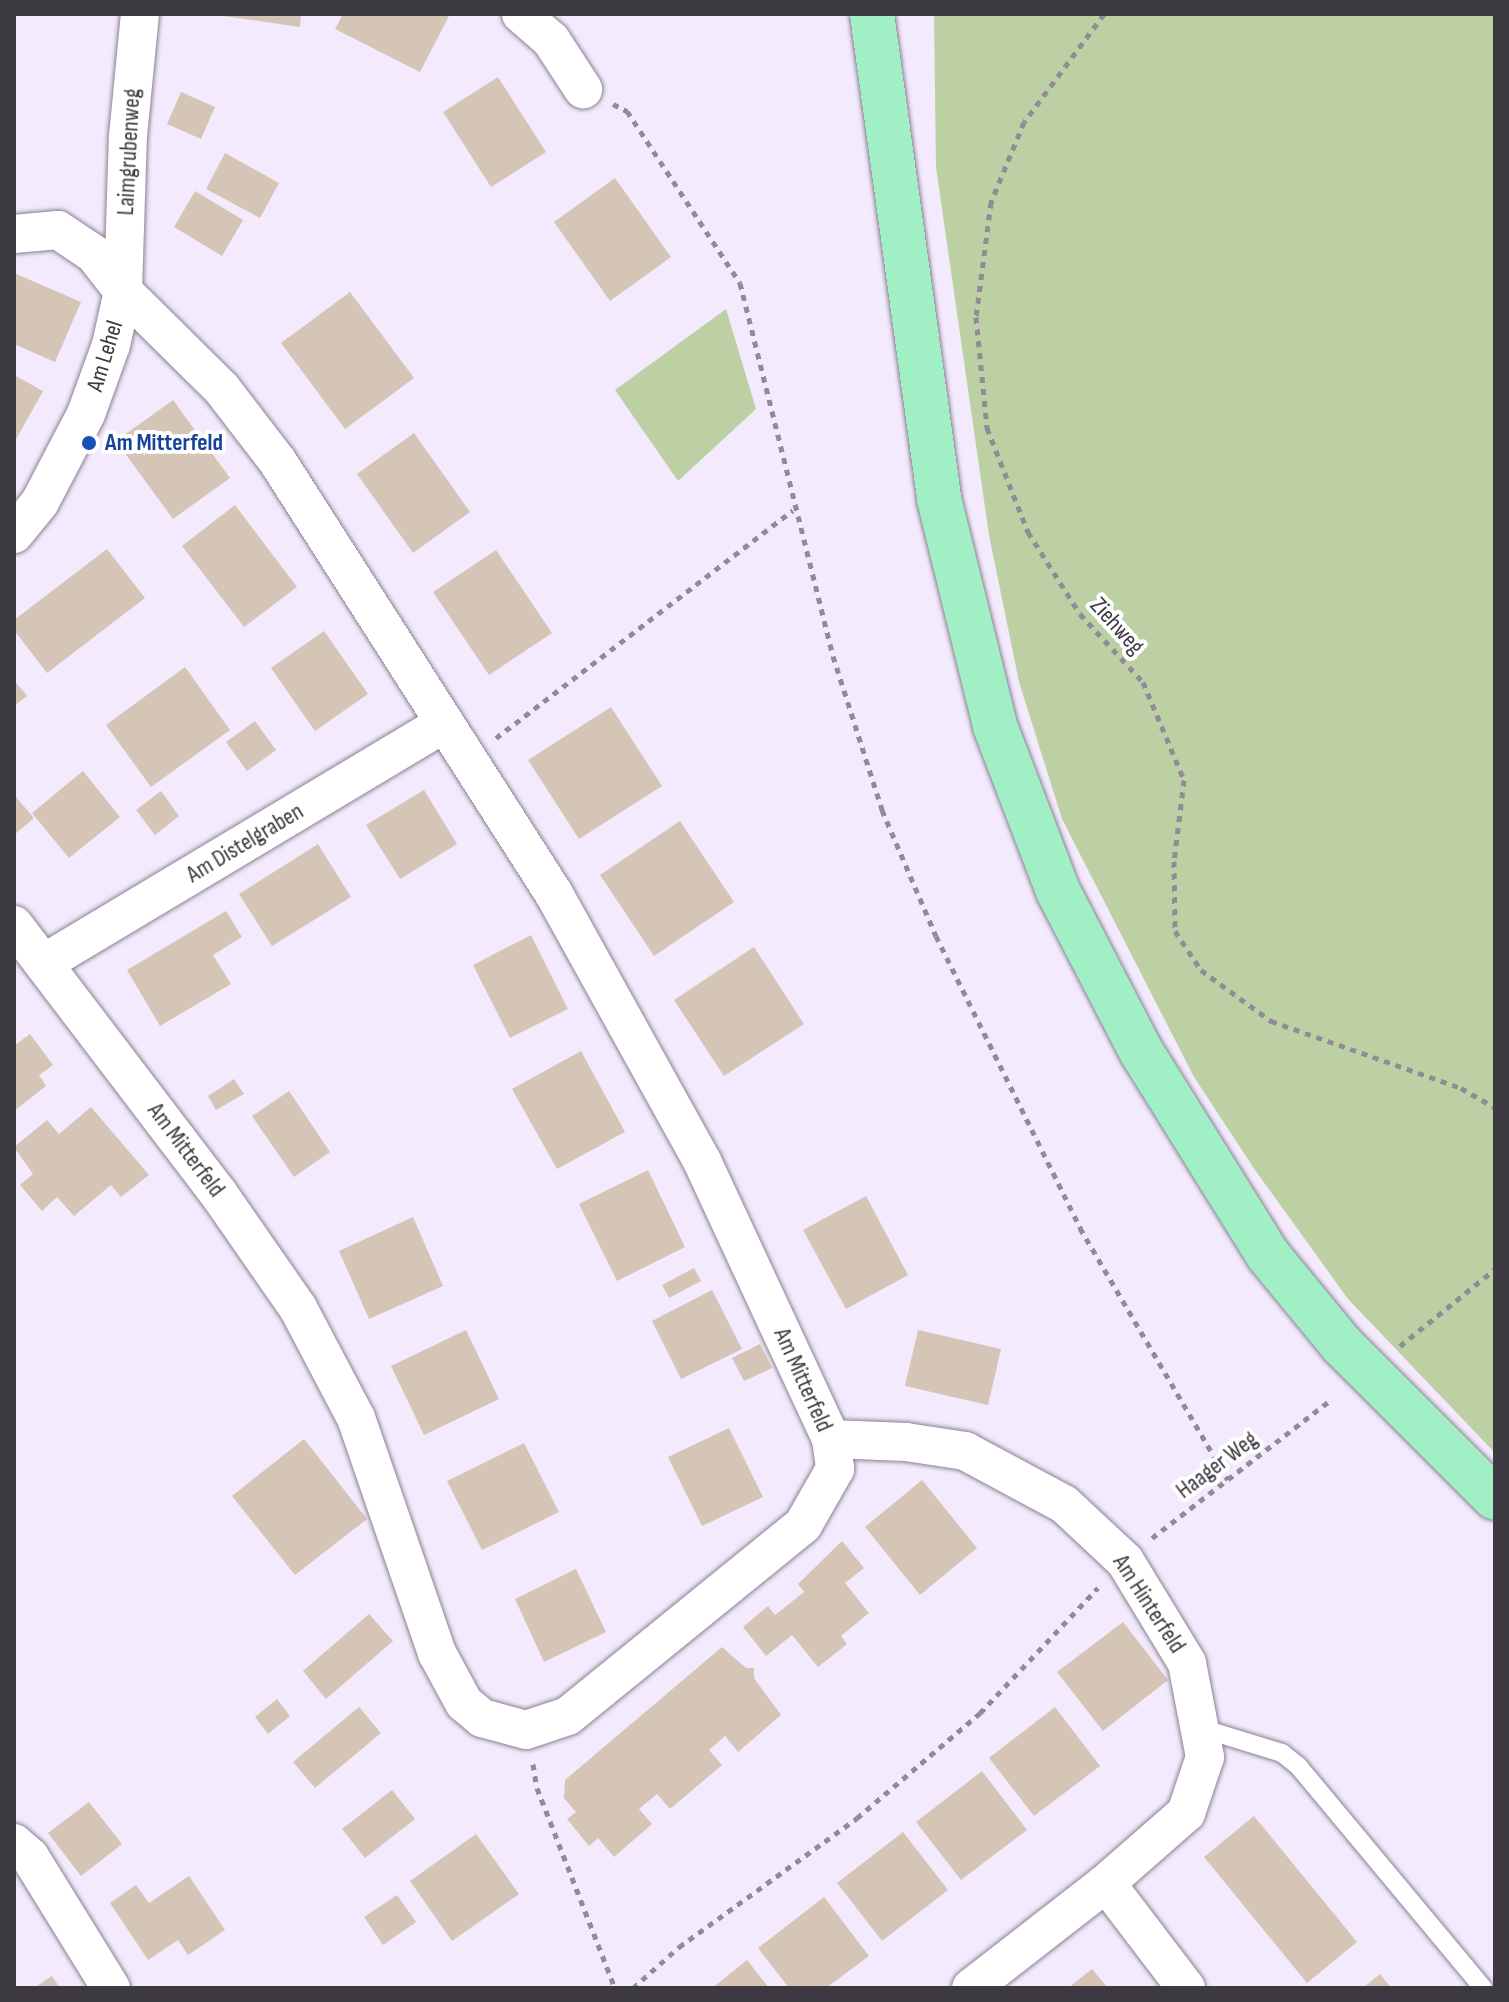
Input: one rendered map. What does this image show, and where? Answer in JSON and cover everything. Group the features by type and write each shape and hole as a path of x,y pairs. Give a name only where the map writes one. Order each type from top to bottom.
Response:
{"main road":[{"path":"879,26 939,499 995,726 1058,891 1141,1051 1268,1255 1342,1345 1495,1498"}],"street":[{"name":"Laimgrubenweg","path":"123,291 128,136 140,14"},
{"path":"521,14 551,40 583,89"},
{"name":"Am Lehel","path":"14,234 58,230 94,254 123,291 86,414 40,502 14,534"},
{"name":"Am Mitterfeld","path":"14,925 218,1193 317,1342 379,1476 451,1683 482,1718 526,1730 568,1716 803,1525 835,1469 831,1439 702,1161 554,894 278,462 222,389 123,291"},
{"name":"Am Distelgraben","path":"44,963 445,723"},
{"name":"Am Hinterfeld","path":"831,1439 906,1442 965,1451 1064,1504 1125,1561 1187,1663 1204,1729 1205,1757 1186,1813 1106,1883 971,1988"},
{"path":"14,1843 30,1857 111,1988"},
{"path":"1106,1883 1186,1988"}],"lane":[{"path":"1204,1729 1267,1748 1299,1767 1483,1988"}],"path":[{"name":"Ziehweg","path":"1104,14 1024,122 991,202 976,317 987,428 1028,532 1080,614 1143,682 1184,780 1174,861 1175,931 1201,970 1271,1021 1461,1088 1495,1108"},
{"path":"583,89 627,111 740,283 793,510 882,810 936,936 1080,1228 1228,1480"},
{"path":"468,760 793,510"},
{"path":"1399,1347 1495,1269"},
{"name":"Haager Weg","path":"1125,1561 1332,1399"},
{"path":"633,1988 679,1947 857,1818 980,1713 1075,1611"},
{"path":"526,1730 537,1788 615,1988"}],"green space":[{"path":"934,14 1495,14 1495,1453 1348,1299 1255,1170 1194,1077 1062,819 1019,682 989,535 936,167"},
{"path":"726,309 756,409 678,481 615,390"}],"building":[{"path":"210,14 301,14 300,27"},
{"path":"343,14 450,14 420,72 335,29"},
{"path":"498,77 546,152 491,187 443,112"},
{"path":"181,92 215,107 201,139 167,124"},
{"path":"225,153 279,183 260,218 206,189"},
{"path":"615,178 671,257 610,301 554,222"},
{"path":"195,191 243,220 222,256 174,227"},
{"path":"14,273 81,302 55,362 14,344"},
{"path":"350,292 414,378 345,429 281,343"},
{"path":"14,375 43,391 14,443"},
{"path":"173,400 230,478 173,519 116,441"},
{"path":"414,433 470,512 413,553 357,474"},
{"path":"235,505 297,587 244,627 182,546"},
{"path":"107,549 145,598 47,673 14,630 14,620"},
{"path":"496,550 552,633 489,675 433,592"},
{"path":"324,631 368,694 315,731 271,668"},
{"path":"185,667 230,730 151,787 106,725"},
{"path":"14,680 27,696 14,706"},
{"path":"611,707 662,786 579,839 528,760"},
{"path":"255,721 276,750 247,771 226,742"},
{"path":"83,771 120,817 69,858 32,813"},
{"path":"424,790 457,844 400,879 366,825"},
{"path":"161,791 179,816 155,835 136,810"},
{"path":"16,797 34,818 14,835 14,799"},
{"path":"680,821 734,902 654,956 600,875"},
{"path":"318,844 351,897 272,946 239,894"},
{"path":"226,911 242,937 213,955 231,984 160,1026 127,970"},
{"path":"531,935 568,1009 510,1038 473,965"},
{"path":"754,947 804,1024 724,1076 674,1000"},
{"path":"30,1034 53,1065 39,1075 46,1086 14,1111 14,1046"},
{"path":"581,1051 625,1132 557,1169 512,1089"},
{"path":"234,1079 244,1094 216,1110 208,1096"},
{"path":"289,1091 330,1152 294,1177 252,1116"},
{"path":"91,1107 149,1175 121,1197 111,1185 74,1216 57,1197 42,1211 20,1185 33,1174 14,1147 47,1120 59,1134"},
{"path":"648,1170 685,1247 617,1281 579,1204"},
{"path":"866,1196 908,1275 846,1309 803,1230"},
{"path":"413,1217 443,1286 369,1319 339,1251"},
{"path":"694,1268 701,1281 669,1298 662,1285"},
{"path":"712,1290 742,1349 681,1379 652,1321"},
{"path":"466,1330 499,1399 424,1435 391,1366"},
{"path":"918,1330 1001,1349 988,1405 905,1386"},
{"path":"760,1344 772,1368 744,1381 732,1358"},
{"path":"729,1428 763,1497 702,1526 668,1457"},
{"path":"304,1439 367,1519 295,1575 232,1496"},
{"path":"524,1443 559,1512 482,1550 447,1481"},
{"path":"922,1480 977,1548 920,1595 865,1527"},
{"path":"842,1541 864,1568 845,1583 869,1613 841,1636 847,1644 818,1667 792,1635 766,1656 743,1627 768,1606 775,1615 804,1592 798,1584"},
{"path":"576,1569 606,1632 544,1662 515,1599"},
{"path":"369,1614 393,1641 326,1699 303,1671"},
{"path":"1123,1622 1168,1680 1103,1731 1057,1672"},
{"path":"722,1647 746,1668 754,1668 754,1678 781,1715 738,1752 725,1736 709,1750 722,1765 670,1809 657,1794 639,1809 652,1824 614,1857 598,1838 589,1846 567,1819 576,1812 564,1798 565,1780"},
{"path":"277,1699 290,1716 268,1734 255,1717"},
{"path":"359,1707 381,1733 315,1788 293,1762"},
{"path":"1055,1707 1100,1766 1034,1816 989,1758"},
{"path":"982,1771 1027,1830 961,1880 916,1822"},
{"path":"392,1790 415,1819 365,1858 342,1829"},
{"path":"89,1802 122,1844 81,1876 48,1833"},
{"path":"1254,1816 1357,1942 1307,1983 1204,1857"},
{"path":"903,1832 948,1890 882,1941 837,1883"},
{"path":"476,1834 519,1894 452,1941 410,1881"},
{"path":"189,1876 225,1930 188,1955 178,1940 148,1960 110,1903 136,1885 149,1903"},
{"path":"397,1895 416,1922 383,1945 364,1917"},
{"path":"824,1897 869,1956 826,1988 789,1988 758,1948"},
{"path":"747,1960 769,1988 712,1988 716,1985"},
{"path":"1092,1969 1108,1988 1068,1988"},
{"path":"1380,1974 1391,1988 1363,1988"},
{"path":"52,1976 60,1988 34,1988"}],"place":[{"name":"Am Mitterfeld","path":"89,443"}]}
